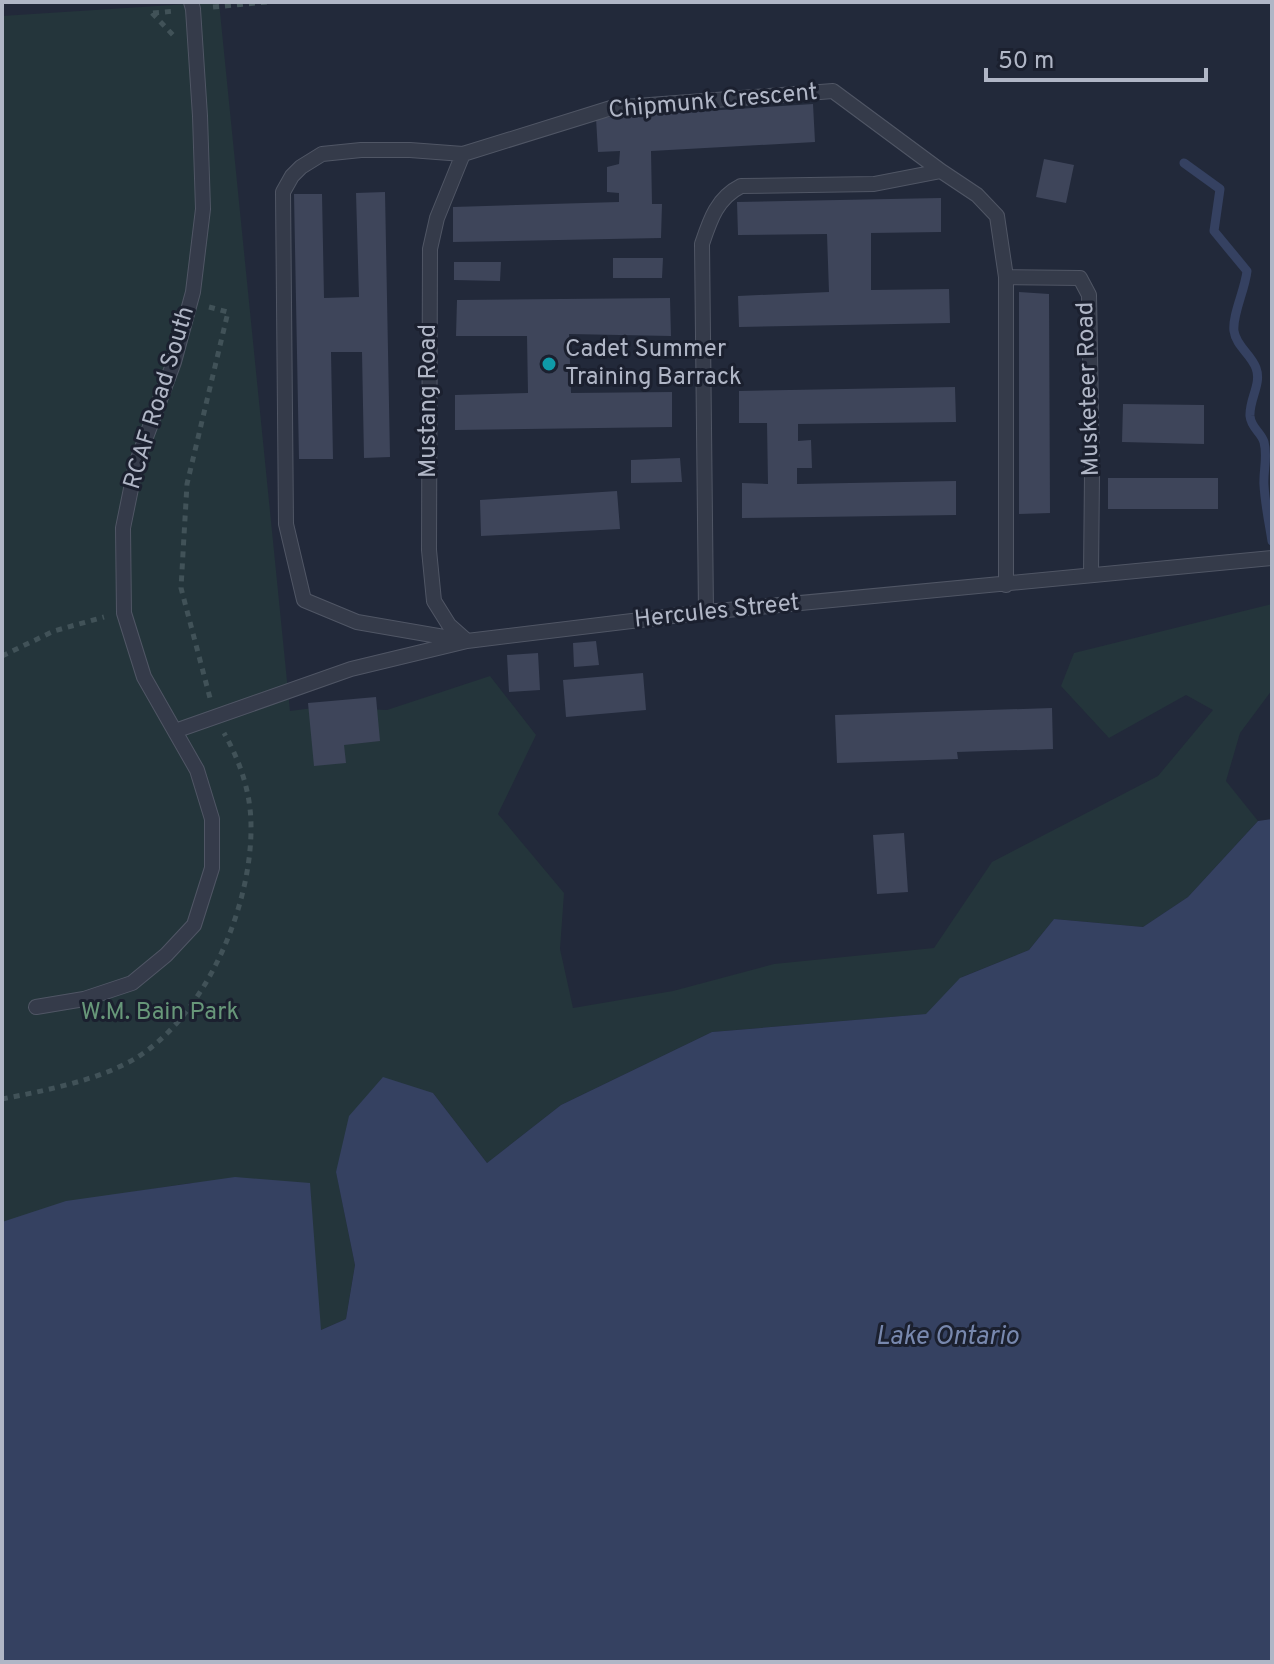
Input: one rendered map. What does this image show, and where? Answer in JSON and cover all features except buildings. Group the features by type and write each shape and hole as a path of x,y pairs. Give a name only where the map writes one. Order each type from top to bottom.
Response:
{"lane":[{"name":"RCAF Road South","path":"36,1007 84,999 132,983 166,955 194,925 212,868 212,819 197,770 144,677 124,613 123,528 136,464 174,362 191,302 203,209 191,2"},
{"name":"Chipmunk Crescent","path":"467,641 357,622 304,600 286,524 283,192 301,167 322,154 361,150 463,154 611,108 833,91 977,195 997,216 1006,277 1006,585"},
{"name":"Mustang Road","path":"463,154 437,218 430,249 429,550 434,601 449,625 467,641"},
{"path":"706,612 702,244 720,203 729,192 741,186 874,184 941,171"},
{"name":"Musketeer Road","path":"1006,277 1080,278 1089,295 1091,575"},
{"name":"Hercules Street","path":"175,731 351,669 467,641 706,612 1266,559"}],"path":[{"path":"152,13 175,37"},
{"path":"2,1099 97,1075 135,1059 168,1034 197,998 220,958 237,915 248,861 251,825 247,789 236,754 215,717 181,588 187,484 228,312 191,302"},
{"path":"2,656 54,631 87,620 124,613"}],"green space":[{"name":"W.M. Bain Park","path":"219,2 290,711 321,707 387,710 490,676 536,735 498,814 564,893 560,949 573,1008 673,991 774,964 934,948 992,862 1158,776 1213,710 1186,695 1109,738 1061,686 1074,653 1272,604 1272,690 1240,733 1226,781 1258,821 1188,897 1143,927 1054,919 1029,950 962,977 927,1014 712,1032 561,1105 487,1163 433,1093 336,1171 355,1265 346,1319 321,1330 191,1183 133,1192 2,1227 2,16"}],"water":[{"name":"Lake Ontario","path":"1272,819 1272,1662 2,1662 2,1222 66,1201 235,1177 310,1183 321,1330 346,1319 355,1265 336,1172 349,1116 383,1077 433,1093 487,1163 561,1105 712,1032 926,1014 960,978 1029,950 1054,919 1143,927 1188,897 1258,821"}],"waterway":[{"path":"1184,163 1220,189 1214,231 1247,271 1234,331 1254,363 1257,374 1250,416 1265,448 1264,480 1272,541"}],"place":[{"name":"Cadet Summer Training Barrack","path":"549,364"}]}
